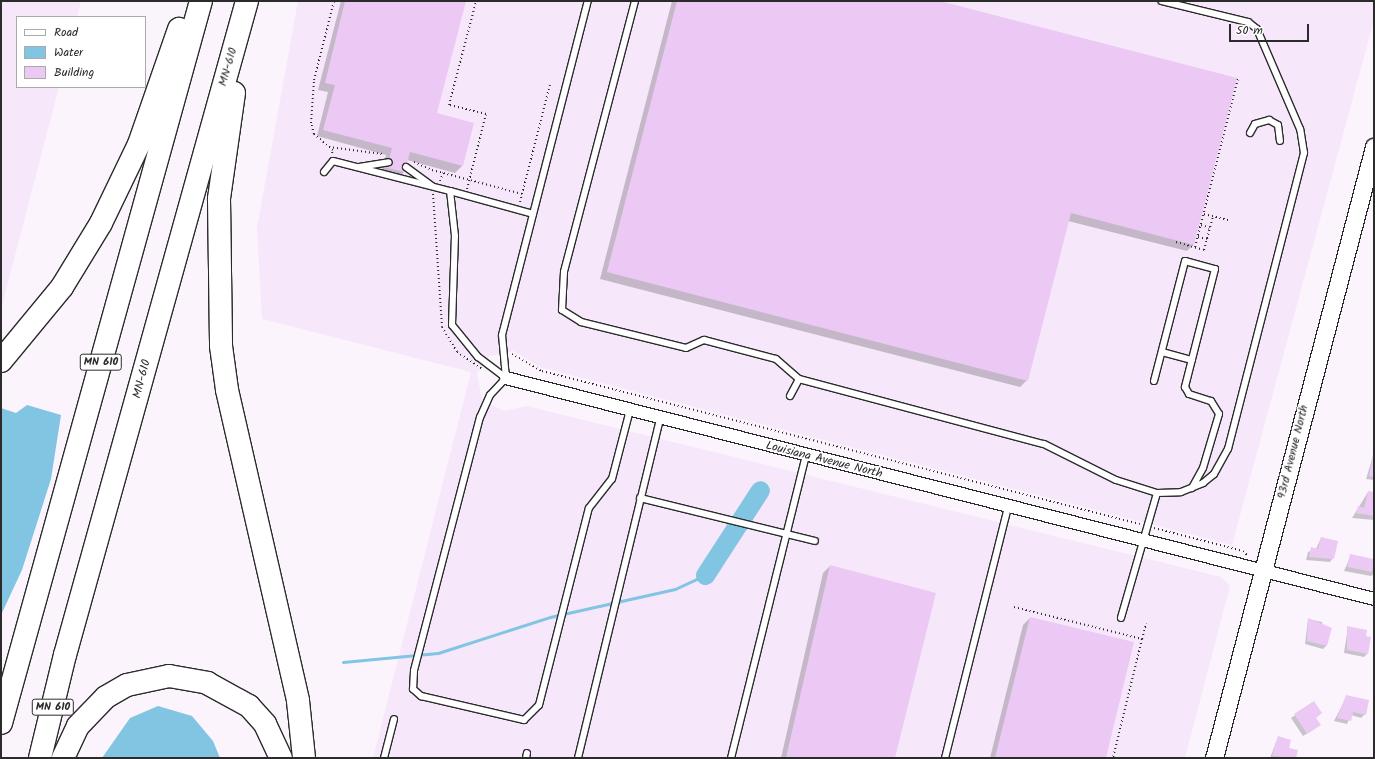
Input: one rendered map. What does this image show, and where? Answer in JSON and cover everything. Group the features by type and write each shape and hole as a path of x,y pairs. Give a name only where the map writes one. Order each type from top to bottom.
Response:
{"highway":[{"path":"1,361 62,287 115,197 139,144 189,1"},
{"name":"MN 610","path":"1,723 201,1"},
{"name":"MN-610","path":"40,758 65,655 247,1"},
{"path":"255,1 222,166 218,222 220,280 219,325 227,390 298,701 304,758"},
{"path":"220,280 236,370 313,709 318,758"},
{"path":"63,758 78,726 101,701 127,685 169,676 207,682 248,706 265,724 281,758"}],"street":[{"name":"93rd Avenue North","path":"1214,758 1374,147"},
{"name":"Louisiana Avenue North","path":"506,378 1262,572"},
{"path":"1262,572 1374,599"}],"lane":[{"path":"588,1 502,334 506,378 490,395 478,424 414,671 413,688 421,696 524,720 539,704 589,508 612,479 630,410"},
{"path":"635,1 564,272 562,310 580,322 686,348 704,340 776,359 799,379 1044,444 1116,480 1157,493 1192,488 1214,474 1228,449 1304,153 1304,140 1257,29 1248,22 1162,1"},
{"path":"1250,133 1255,124 1269,120 1278,125 1280,141"},
{"path":"358,167 389,159"},
{"path":"324,172 329,162 358,167 533,214"},
{"path":"407,164 435,187"},
{"path":"450,191 455,236 452,325 460,339 486,363 506,378"},
{"path":"1154,381 1185,261 1215,269 1192,360 1186,392 1211,401 1219,414 1203,468 1192,488"},
{"path":"1162,352 1192,360"},
{"path":"790,396 799,379"},
{"path":"578,758 660,418"},
{"path":"731,758 806,456"},
{"path":"1121,618 1149,526 1157,493"},
{"path":"640,498 815,541"},
{"path":"945,758 1008,507"},
{"path":"384,758 394,719"}],"path":[{"path":"329,162 333,150 314,134 311,110 314,80 334,1"},
{"path":"465,196 486,114 449,105 476,1"},
{"path":"1195,247 1238,78"},
{"path":"506,207 510,199 520,202 550,84"},
{"path":"329,147 335,145 389,159"},
{"path":"407,164 522,194"},
{"path":"443,173 435,187 433,196 442,327 454,348 473,366 481,371 486,363"},
{"path":"1204,214 1228,220"},
{"path":"1176,242 1204,250 1213,216"},
{"path":"1201,225 1210,228"},
{"path":"1198,236 1207,239"},
{"path":"504,353 516,354 542,371 1243,551 1262,572"},
{"path":"1014,607 1142,639"},
{"path":"1113,758 1146,624"}],"shaded area":[{"path":"1,1 81,1 77,16 16,16 16,88 59,88 1,309"},
{"path":"298,1 1374,1 1374,20 1232,545 539,367 514,351 490,356 477,373 482,400 504,411 527,406 1221,577 1230,586 1185,758 373,758 471,372 262,319 257,228"}],"water":[{"path":"27,405 61,415 51,479 22,570 1,615 1,408 16,413"},
{"path":"158,706 192,716 213,741 220,758 102,758 130,718"}],"building":[{"path":"345,1 466,1 437,113 474,123 463,166 410,152 405,172 387,168 392,148 323,130 335,85 325,83"},
{"path":"677,1 940,1 1237,78 1194,245 1071,213 1028,381 607,272"},
{"path":"1374,454 1374,477 1369,476"},
{"path":"1368,491 1374,492 1374,516 1356,513 1358,506 1364,508"},
{"path":"1321,537 1338,541 1334,559 1309,557 1311,547 1318,549"},
{"path":"1350,554 1374,559 1372,572 1347,567"},
{"path":"830,565 936,593 895,758 786,758"},
{"path":"1030,617 1134,642 1106,758 995,758"},
{"path":"1308,618 1332,628 1327,646 1307,641"},
{"path":"1347,626 1367,630 1366,636 1371,637 1368,654 1347,650"},
{"path":"1346,695 1369,700 1366,715 1353,712 1351,721 1337,718"},
{"path":"1314,701 1322,713 1316,718 1321,725 1307,734 1294,714"},
{"path":"1278,736 1291,740 1289,748 1298,750 1296,758 1272,756"}],"waterway":[{"path":"705,575 760,490"},
{"path":"343,662 438,653 550,617 675,589 705,575"}]}
